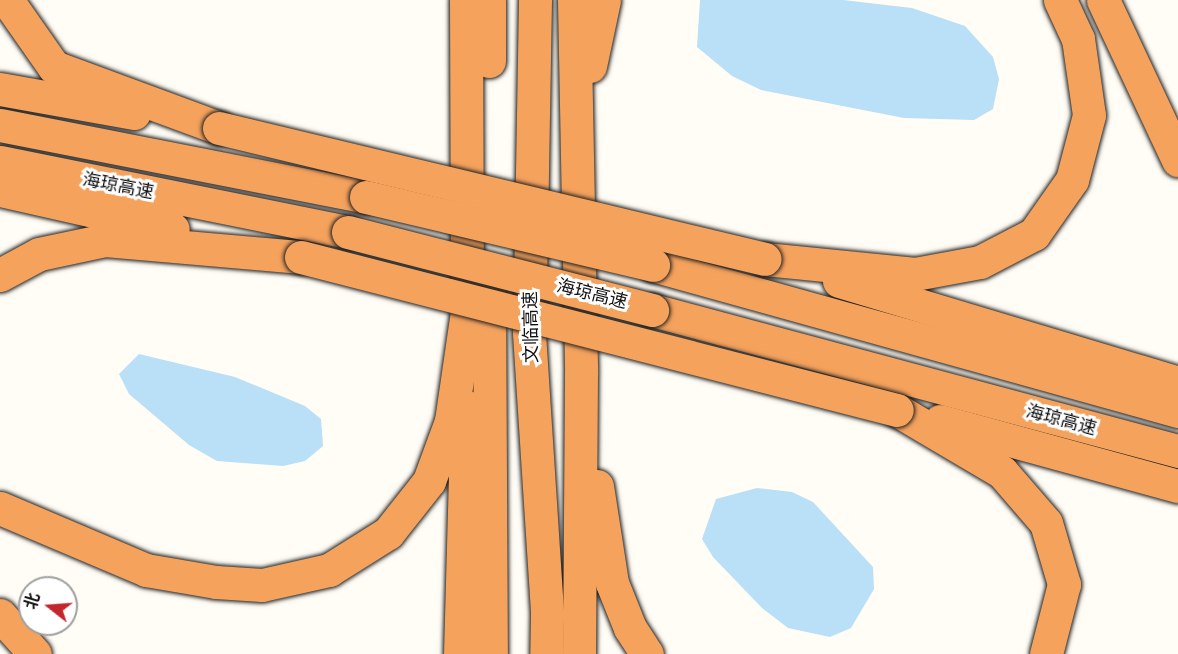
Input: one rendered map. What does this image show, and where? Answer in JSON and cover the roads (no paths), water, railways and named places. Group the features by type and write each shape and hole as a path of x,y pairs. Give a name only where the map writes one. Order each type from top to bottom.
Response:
{"highway":[{"path":"7,0 54,67 219,128"},
{"path":"452,0 466,65"},
{"path":"460,654 467,479 466,0"},
{"path":"489,0 491,654"},
{"name":"文临高速","path":"535,0 529,333 547,615 546,654"},
{"path":"573,0 581,374 579,654"},
{"path":"577,151 594,34 604,0"},
{"path":"765,260 915,274 980,262 1034,234 1072,180 1089,115 1078,39 1060,0"},
{"path":"1103,0 1178,160"},
{"path":"0,89 219,128 765,260 1178,382"},
{"path":"0,125 366,197 653,265 1178,411"},
{"name":"海琼高速","path":"0,162 348,232 652,310 1178,451"},
{"path":"0,190 301,257 897,410 1178,486"},
{"path":"0,275 39,254 105,240 301,257"},
{"path":"0,508 146,570 228,584 262,585 330,570 388,533 429,481 451,421 467,311"},
{"path":"581,374 612,583 630,628 647,654"},
{"path":"897,410 1002,471 1046,524 1064,584 1046,654"},
{"path":"0,615 35,654"}],"water":[{"path":"700,0 843,0 912,8 965,26 993,57 999,79 993,109 974,120 904,118 761,90 732,76 697,47"},
{"path":"139,354 235,377 305,406 321,419 323,446 305,461 283,466 217,461 189,445 129,394 119,374"},
{"path":"757,488 792,492 813,502 873,567 874,589 851,628 830,637 788,628 762,608 713,557 702,539 716,499"}]}
